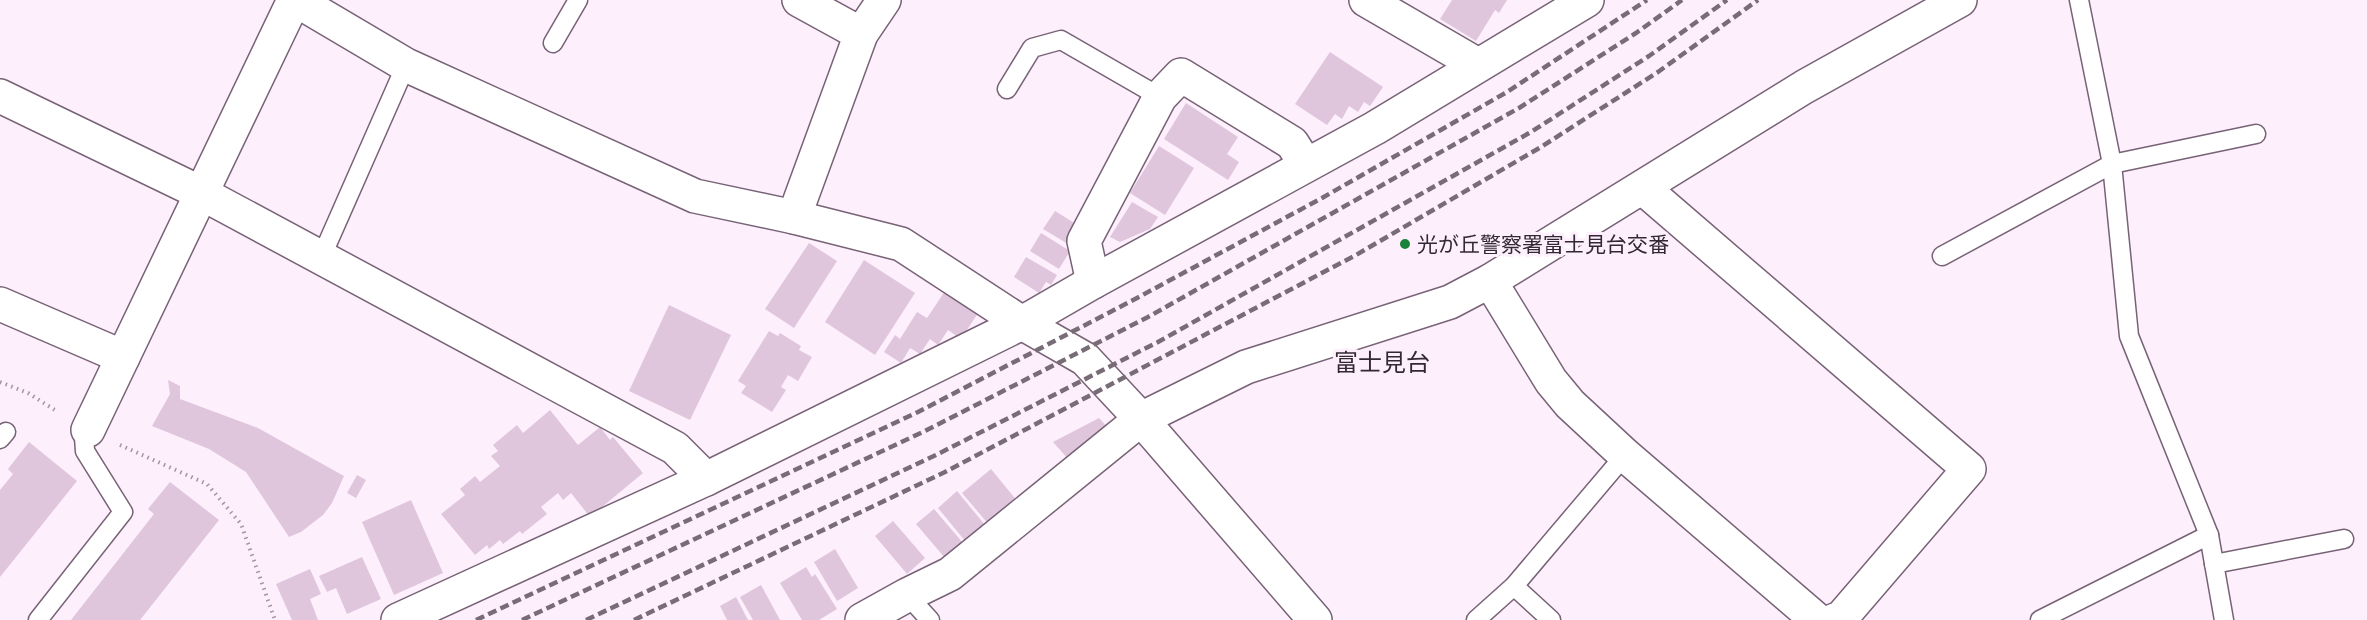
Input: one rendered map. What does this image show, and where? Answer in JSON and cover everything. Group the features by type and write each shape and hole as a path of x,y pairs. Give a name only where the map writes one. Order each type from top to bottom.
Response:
{"street":[{"path":"88,430 295,0 406,65 694,196 794,217 901,244 1022,323 1085,359 1141,419 1316,620"},
{"path":"799,0 861,34"},
{"path":"794,217 861,34 884,0"},
{"path":"1366,0 1478,65"},
{"path":"398,620 706,479 1022,323 1375,128 1587,0"},
{"path":"862,620 950,574 1141,419 1246,367 1450,302 1490,281 1804,87 1960,0"},
{"path":"1093,282 1084,241 1160,97 1181,75 1292,143 1306,165"},
{"path":"0,96 201,193 675,448 706,479"},
{"path":"1490,281 1551,381 1569,404 1625,455 1817,619 1841,618 1969,469 1643,188"},
{"path":"0,304 123,357"}],"lane":[{"path":"553,43 578,0"},
{"path":"2079,0 2112,164 2129,336 2209,535 2224,620"},
{"path":"1007,89 1032,48 1061,40 1160,97"},
{"path":"321,258 406,65"},
{"path":"1942,256 2112,164 2256,134"},
{"path":"38,620 123,512 85,451 84,437 88,430"},
{"path":"1476,620 1514,586 1625,455"},
{"path":"2040,620 2209,535"},
{"path":"2214,564 2344,539"},
{"path":"1514,586 1551,620"},
{"path":"907,595 930,620"}],"path":[{"path":"0,382 28,393 88,430 207,484 241,524 275,620"}],"building":[{"path":"1452,0 1507,0 1499,13 1495,10 1476,41 1440,19"},
{"path":"1330,52 1383,87 1370,106 1364,102 1358,112 1349,106 1342,119 1335,114 1327,125 1295,104"},
{"path":"1186,103 1238,137 1227,154 1239,162 1228,180 1164,139"},
{"path":"1159,146 1194,168 1165,215 1130,193"},
{"path":"1132,202 1158,217 1150,229 1120,242 1110,237"},
{"path":"1055,211 1084,229 1073,247 1043,229"},
{"path":"1041,233 1070,251 1059,269 1030,251"},
{"path":"809,243 837,261 794,328 765,309"},
{"path":"1026,257 1057,275 1051,285 1046,282 1039,293 1014,277"},
{"path":"864,260 915,293 875,355 825,322"},
{"path":"947,288 980,310 961,339 948,330 938,345 930,339 920,354 910,348 901,363 884,352 895,335 900,339 917,312 927,318"},
{"path":"669,305 731,335 690,420 629,391"},
{"path":"769,331 778,336 780,333 801,346 799,350 812,357 798,381 788,375 781,387 786,390 772,412 741,393 746,386 738,381"},
{"path":"168,380 180,386 180,399 258,428 344,476 332,503 323,515 301,532 289,537 246,472 209,449 152,426 170,394"},
{"path":"550,410 578,445 600,427 610,440 613,437 643,473 590,517 571,493 563,500 558,493 541,507 547,514 522,534 520,531 503,544 500,540 489,549 487,545 475,555 441,514 465,495 460,489 475,476 480,482 500,466 491,456 498,451 493,445 517,425 523,433"},
{"path":"1099,418 1110,430 1070,461 1053,442"},
{"path":"29,442 77,481 0,577 0,490 13,474 8,469"},
{"path":"991,469 1018,502 990,526 962,493"},
{"path":"357,475 366,480 356,498 347,493"},
{"path":"170,482 219,520 140,620 71,620 154,514 148,509"},
{"path":"957,491 985,525 966,542 938,508"},
{"path":"411,500 443,573 394,595 362,522"},
{"path":"934,509 963,543 945,558 916,524"},
{"path":"893,521 925,558 907,574 875,536"},
{"path":"835,549 858,588 837,601 814,562"},
{"path":"362,557 381,599 347,614 336,588 327,592 319,576"},
{"path":"806,567 812,577 815,574 837,609 819,620 802,620 780,583"},
{"path":"310,569 321,594 310,599 318,620 292,620 276,584"},
{"path":"761,585 780,620 753,620 740,597"},
{"path":"736,597 748,620 727,620 720,606"}],"railway":[{"path":"476,620 918,412 1137,298 1322,198 1507,92 1647,0"},
{"path":"522,620 925,431 1148,317 1519,108 1636,33 1682,0"},
{"path":"586,620 936,455 1158,342 1531,132 1649,56 1727,0"},
{"path":"634,620 945,472 1356,255 1541,147 1658,72 1758,0"}],"place":[{"name":"光が丘警察署富士見台交番","path":"1405,244"}],"district":[{"name":"富士見台","path":"1382,362"}]}
